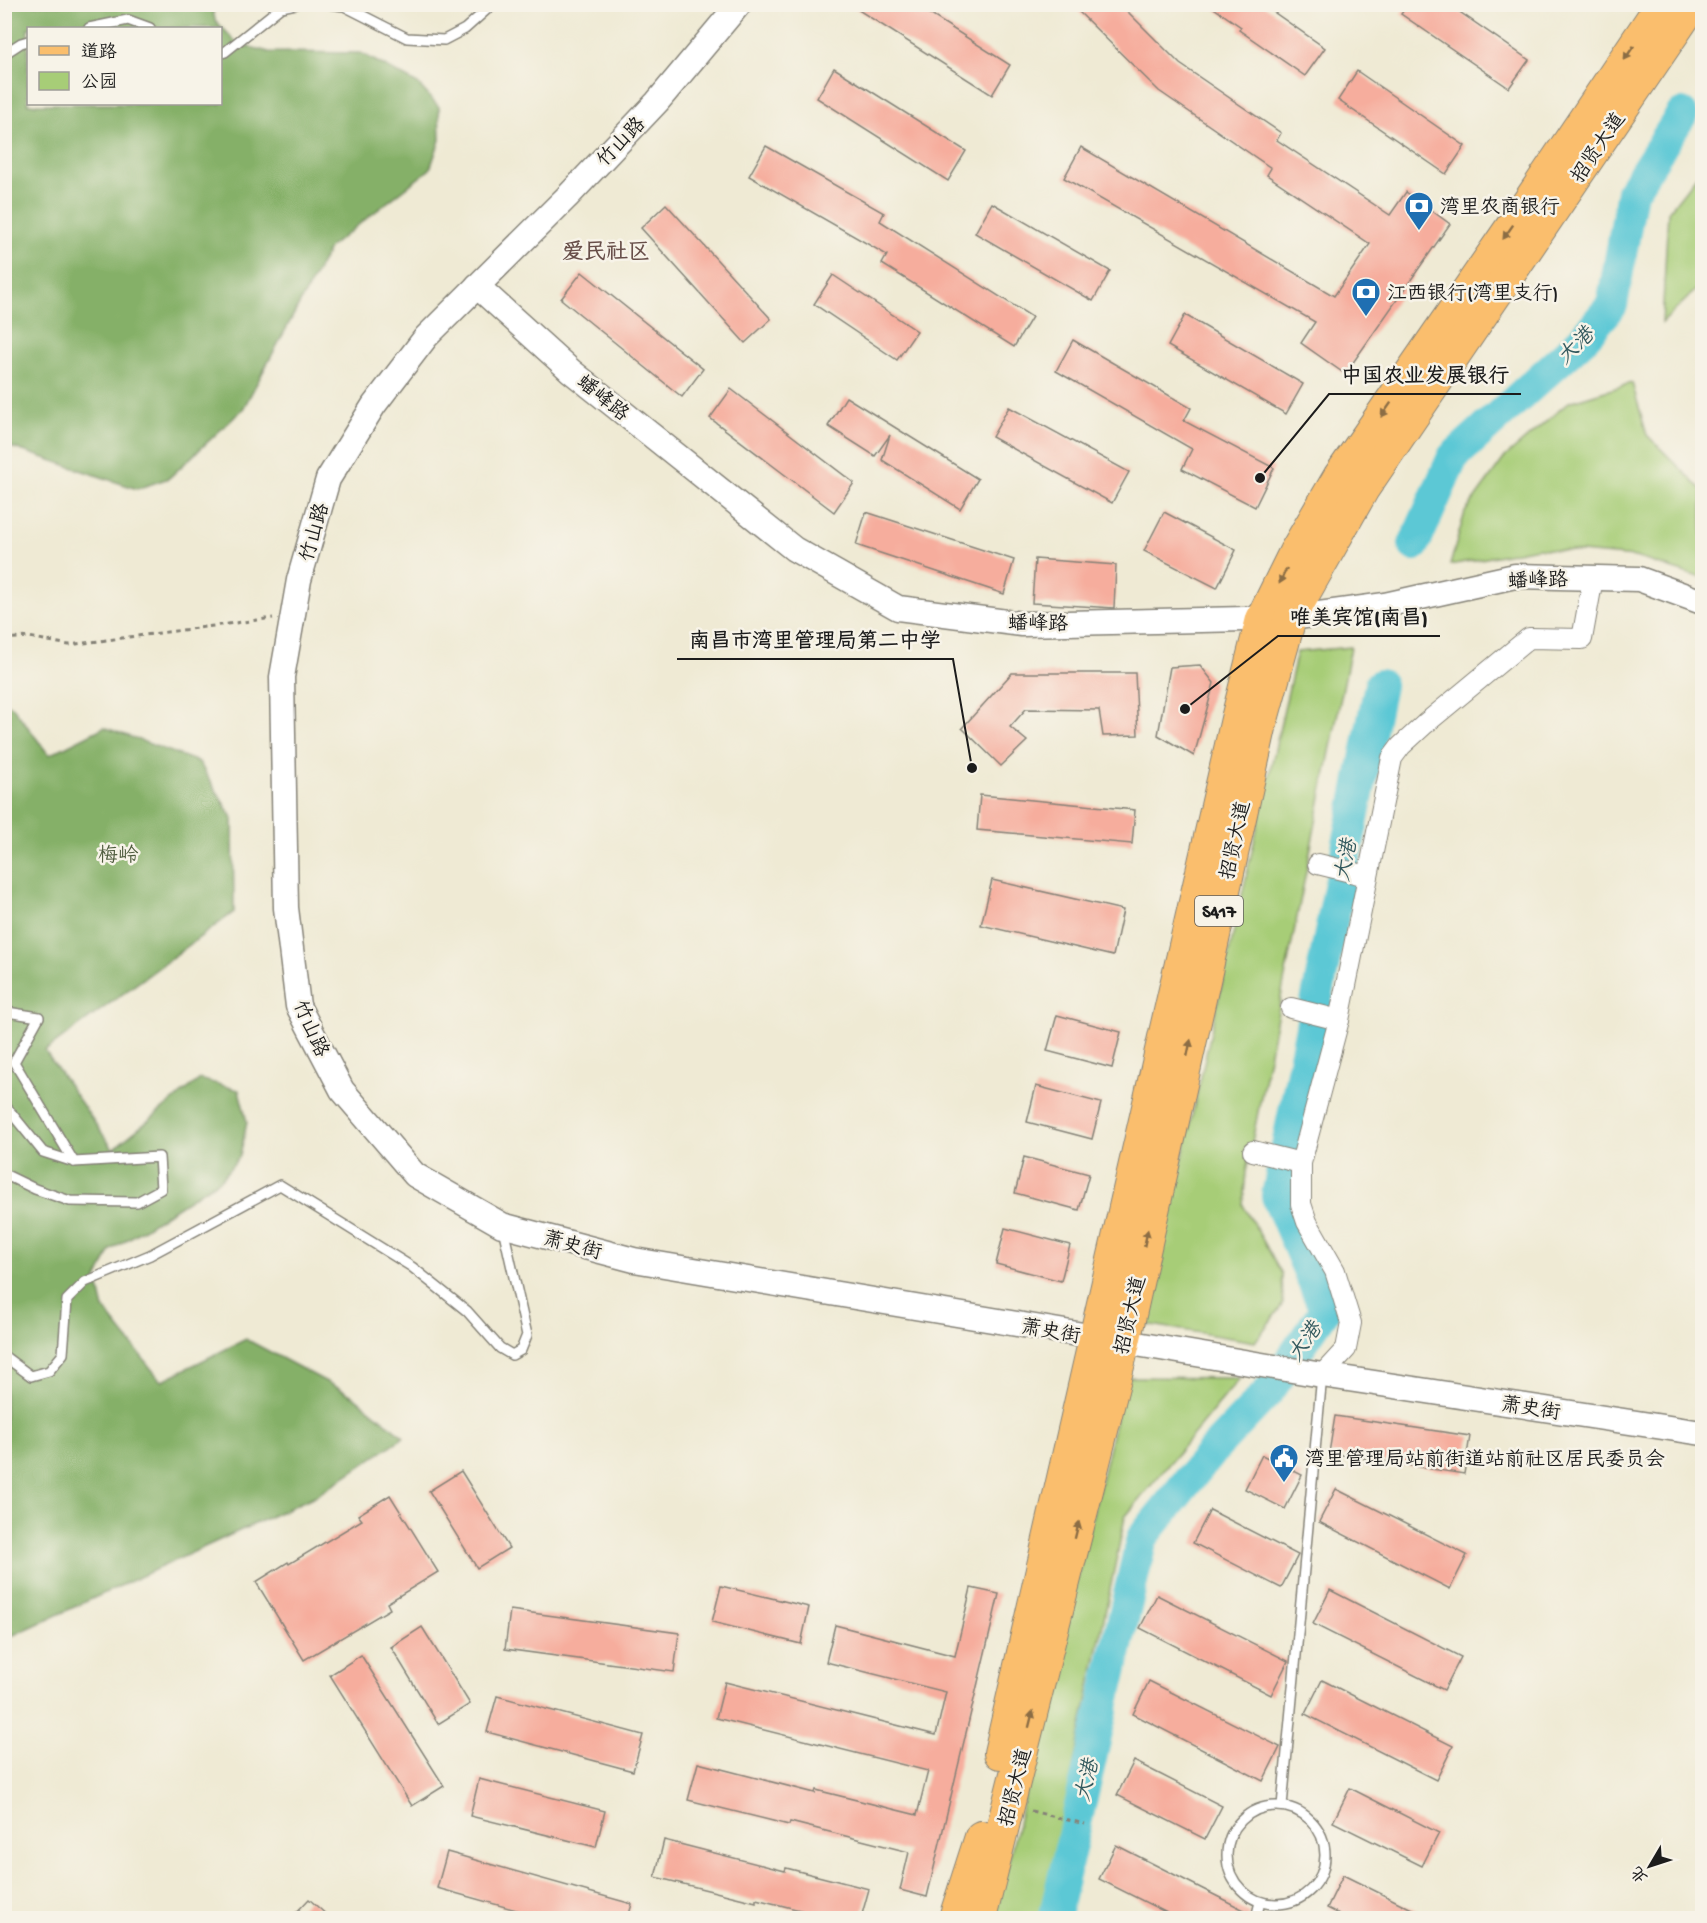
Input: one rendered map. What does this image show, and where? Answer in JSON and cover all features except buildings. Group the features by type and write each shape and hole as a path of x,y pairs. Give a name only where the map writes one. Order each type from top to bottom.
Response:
{"main road":[{"name":"招贤大道","path":"955,1918 979,1847 1110,1340 1260,723 1276,619 1295,552 1339,477 1662,4"},
{"name":"招贤大道","path":"1276,619 1693,4"},
{"name":"招贤大道","path":"980,1918 1010,1805 1110,1340"}],"street":[{"name":"竹山路","path":"415,1175 342,1090 298,1006 286,908 282,677 299,580 328,479 374,405 426,337 657,102 739,4"},
{"name":"蟠峰路","path":"477,286 571,370 794,549 898,608 1022,624 1276,619 1385,605 1515,576 1639,579 1702,602"},
{"path":"1321,1375 1346,1349 1351,1323 1335,1271 1306,1222 1300,1204 1301,1163 1339,1020 1392,758 1401,746 1529,638 1582,639 1593,578"},
{"path":"1318,864 1367,876"},
{"path":"1291,1008 1339,1020"},
{"path":"1253,1150 1301,1163"},
{"name":"萧史街","path":"415,1175 502,1225 634,1260 1321,1375 1702,1433"}],"lane":[{"path":"222,53 281,7 296,4"},
{"path":"329,4 344,6 407,38 444,40 465,29 494,4"},
{"path":"94,27 128,20 147,27"},
{"path":"4,54 27,41"},
{"path":"4,1013 39,1017 14,1062 74,1162"},
{"path":"4,1104 43,1152 74,1162 159,1157 161,1189 137,1202 70,1201 35,1189 4,1174"},
{"path":"4,1356 31,1376 49,1371 63,1354 67,1300 85,1282 150,1255 280,1185 412,1267 467,1311 500,1348 512,1355 521,1350 527,1335 502,1225"},
{"path":"1282,1806 1321,1375"},
{"path":"1282,1806 1300,1812 1314,1823 1323,1839 1326,1857 1322,1875 1311,1890 1296,1900 1279,1904 1260,1902 1245,1893 1233,1879 1227,1862 1228,1844 1235,1827 1248,1815 1264,1807 1282,1806"},
{"path":"1256,1918 1260,1902"}],"path":[{"path":"4,639 29,637 69,645 293,615"},
{"path":"1010,1805 1085,1824"}],"green space":[{"path":"5,5 212,5 215,20 222,27 27,27 27,105 222,105 222,27 238,44 269,52 361,53 418,84 439,107 440,140 430,169 330,247 243,409 169,478 137,489 5,445"},
{"path":"1702,169 1702,284 1662,323 1668,212"},
{"path":"1632,383 1647,435 1702,490 1702,578 1635,557 1537,548 1450,565 1465,512 1505,457 1569,402"},
{"path":"1351,647 1246,1172 1243,1205 1282,1274 1283,1304 1255,1342 1145,1324 1297,652"},
{"name":"梅岭","path":"4,702 12,706 49,755 104,727 199,762 233,819 234,912 45,1051 113,1149 200,1079 239,1090 247,1122 240,1156 221,1179 111,1250 97,1279 104,1309 161,1381 246,1339 353,1396 404,1437 317,1495 5,1639"},
{"path":"1126,1377 1240,1378 1125,1517 1042,1918 995,1918"}],"waterway":[{"name":"大港","path":"1414,545 1453,457 1582,340 1612,305 1632,192 1682,114"},
{"name":"大港","path":"1054,1918 1142,1538 1212,1451 1269,1391 1325,1310 1277,1196 1380,685"}],"place":[{"name":"湾里农商银行","path":"1419,232"},
{"name":"江西银行(湾里支行)","path":"1366,318"},
{"name":"中国农业发展银行","path":"1260,478"},
{"name":"唯美宾馆(南昌)","path":"1185,709"},
{"name":"南昌市湾里管理局第二中学","path":"972,768"},
{"name":"湾里管理局站前街道站前社区居民委员会","path":"1284,1484"}],"district":[{"name":"爱民社区","path":"606,250"}]}
